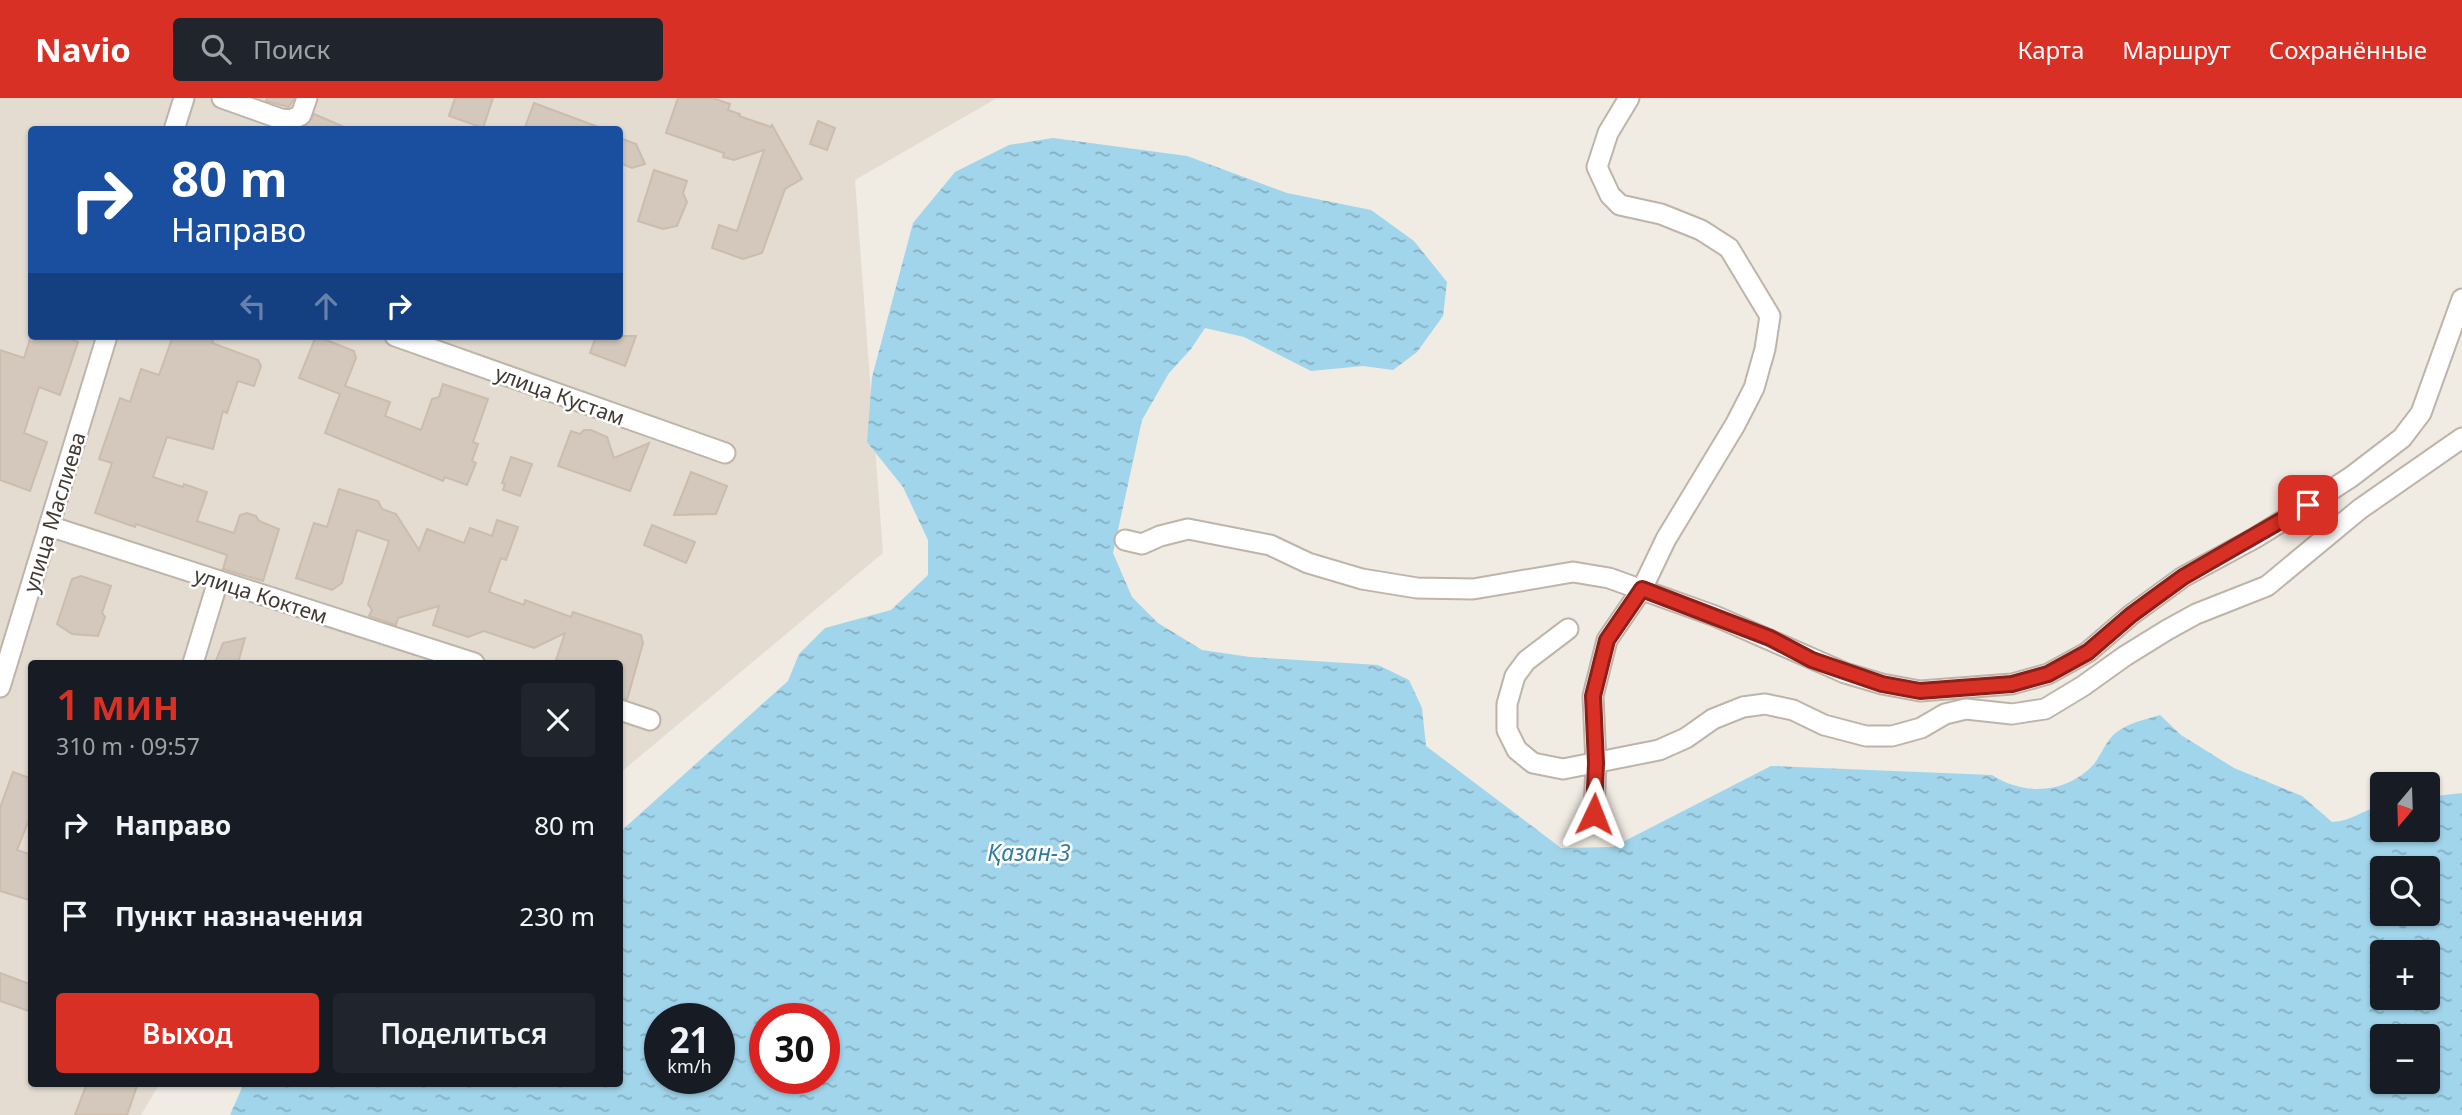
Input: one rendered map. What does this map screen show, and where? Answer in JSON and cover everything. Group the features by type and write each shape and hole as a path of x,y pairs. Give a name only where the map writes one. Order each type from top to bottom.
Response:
{"street":[{"path":"175,126 184,98"},
{"path":"222,98 291,120 301,115 307,98"},
{"path":"1594,814 1596,763 1593,696 1607,640 1642,589 1666,540 1703,482 1754,388 1765,349 1770,316 1729,248 1701,230 1661,214 1620,205 1610,195 1597,167 1608,132 1629,98"},
{"path":"1125,540 1142,544 1188,529 1269,545 1308,563 1362,579 1417,588 1473,589 1573,572 1609,578 1642,589 1770,638 1812,660 1882,684 1920,691 2012,684 2048,674 2088,652 2131,615 2183,577 2308,505 2351,477 2402,438 2421,413 2462,299"},
{"name":"улица Маслиева","path":"0,687 106,340"},
{"name":"улица Кустам","path":"406,340 725,453"},
{"path":"1567,629 1526,661 1515,676 1507,704 1507,730 1517,750 1533,763 1563,769 1659,750 1686,737 1713,719 1743,707 1765,704 1793,710 1824,725 1866,736 1892,736 1921,728 1945,714 1966,709 2012,714 2045,709 2167,629 2196,614 2267,586 2360,509 2462,438"},
{"name":"улица Коктем","path":"49,526 465,660"},
{"path":"194,660 218,581"},
{"path":"623,711 650,720"}],"shaded area":[{"path":"0,98 997,98 855,180 883,553 623,770 623,660 28,660 28,1087 158,1087 141,1115 0,1115"}],"water":[{"name":"Қазан-3","path":"1053,138 1187,156 1287,193 1371,210 1414,241 1447,282 1443,316 1417,352 1393,370 1363,366 1311,371 1244,337 1205,328 1191,349 1169,373 1142,420 1113,553 1132,597 1158,623 1202,650 1250,657 1378,665 1409,680 1422,708 1426,746 1561,848 1613,847 1771,766 1992,775 2018,786 2045,789 2071,781 2083,774 2094,764 2116,733 2125,727 2160,715 2181,735 2234,768 2302,796 2332,822 2346,820 2370,810 2370,842 2440,842 2440,796 2462,793 2462,1115 230,1115 242,1087 623,1087 623,829 788,681 799,654 825,628 891,610 928,575 928,540 903,487 867,442 872,377 913,223 955,172 1009,145"}],"building":[{"path":"267,98 294,98 289,107 266,101"},
{"path":"455,98 493,98 484,126 449,116"},
{"path":"678,98 712,98 730,104 728,110 740,114 739,116 771,127 772,125 802,179 785,189 762,253 743,259 712,248 719,225 737,231 764,150 734,160 723,157 724,153 666,133"},
{"path":"534,103 596,126 525,126"},
{"path":"314,114 342,126 305,126"},
{"path":"818,121 835,128 827,150 810,144"},
{"path":"623,139 636,144 645,164 632,168 623,164"},
{"path":"654,170 687,181 683,193 687,202 677,226 663,229 638,221"},
{"path":"623,336 636,336 625,366 590,353 595,340 623,340"},
{"path":"30,340 78,342 60,395 39,387 24,433 47,442 30,491 0,480 0,350 24,358"},
{"path":"172,340 213,340 212,343 258,360 261,366 254,386 238,381 227,413 223,411 213,449 167,437 153,477 207,492 197,521 234,533 240,515 247,513 279,529 263,581 223,569 227,555 95,513 112,463 99,459 120,398 130,402 141,369 159,375"},
{"path":"314,340 326,340 354,351 356,358 345,386 390,402 385,416 421,430 432,399 439,397 443,384 488,399 473,442 478,444 472,461 476,463 467,485 445,477 443,481 325,433 340,394 299,378"},
{"path":"584,430 607,437 614,458 649,443 630,491 558,466 571,431 580,434"},
{"path":"511,457 532,464 520,496 503,490 505,484 502,483"},
{"path":"691,472 727,486 716,514 674,515"},
{"path":"339,489 378,501 382,509 396,514 419,550 427,529 464,543 470,528 492,536 497,520 518,527 506,560 501,558 489,592 524,605 525,600 571,617 573,612 641,635 643,643 627,700 623,699 623,660 556,660 565,633 534,648 484,631 468,637 433,625 439,606 398,618 396,625 369,616 372,610 368,604 389,541 357,530 342,583 332,590 296,578 314,523 327,527"},
{"path":"652,525 695,542 686,563 644,545"},
{"path":"81,576 111,586 98,636 72,634 57,624 72,579"},
{"path":"245,638 239,660 216,660 223,643"},
{"path":"13,772 28,778 28,822 17,850 28,854 28,900 0,891 0,808"},
{"path":"0,973 28,984 28,1011 0,1001"},
{"path":"86,1087 137,1087 127,1115 75,1115"}],"route":[{"path":"1594,814 1596,763 1593,696 1607,640 1642,589 1770,638 1812,660 1882,684 1920,691 2012,684 2048,674 2088,652 2131,615 2183,577 2255,538 2308,505"}]}
